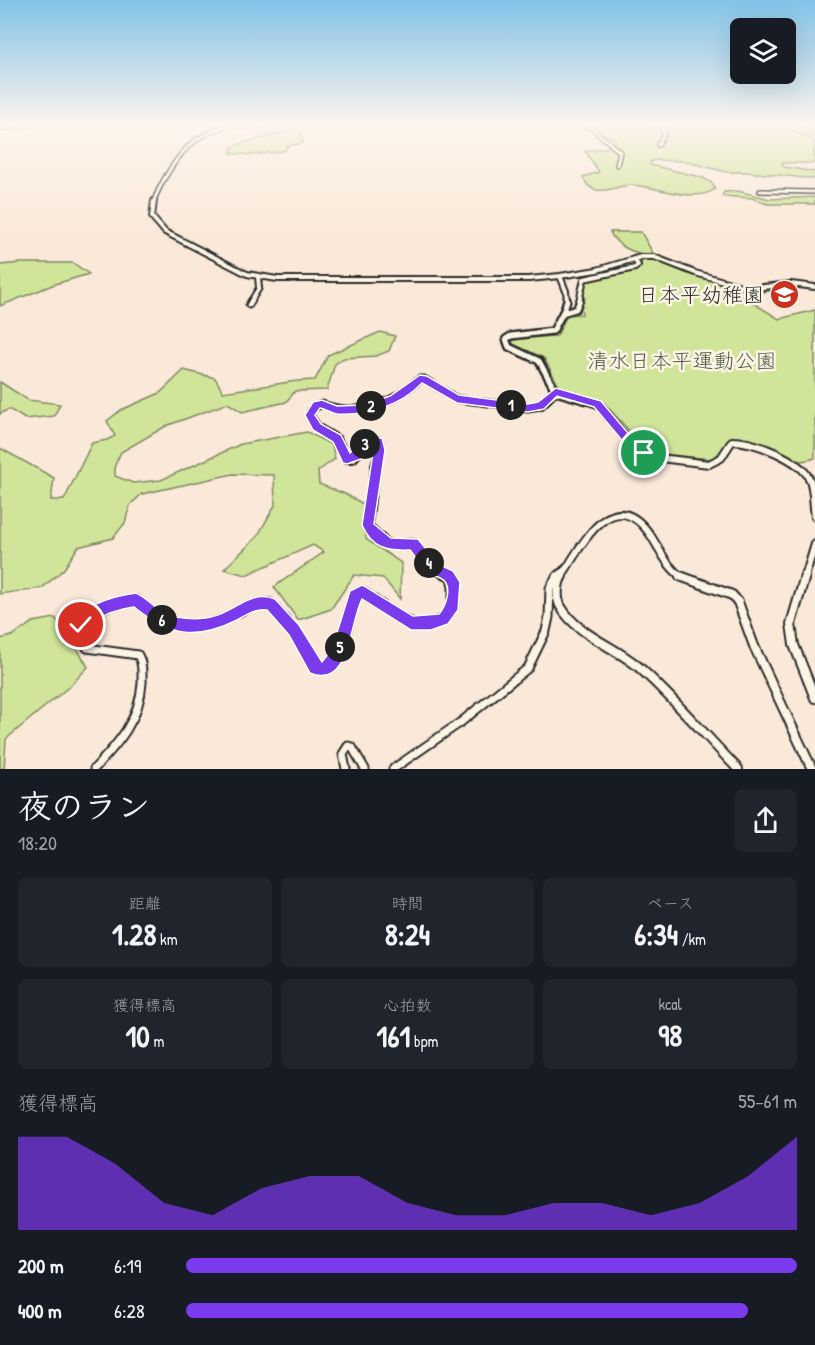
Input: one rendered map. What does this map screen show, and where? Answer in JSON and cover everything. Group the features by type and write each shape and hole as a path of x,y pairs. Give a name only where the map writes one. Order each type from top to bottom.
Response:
{"street":[{"path":"180,160 152,202 151,214 156,223 165,232 247,274 258,277 529,279 597,270 647,256 661,258 695,273 741,286 754,288 791,284 815,287"},
{"path":"617,165 619,160"},
{"path":"760,192 815,192"},
{"path":"563,313 576,309 581,297 580,284 584,279 635,268 638,265 634,259"},
{"path":"560,276 569,297 551,333 513,335 506,339 509,347 539,361 556,392 598,404 635,448 652,457 709,464 721,458 732,441 739,440 754,444 786,459 800,467 809,478 815,517"},
{"path":"249,305 259,288 258,277"},
{"path":"94,769 132,725 143,694 142,661 138,655 87,648 81,637 81,625 101,609 118,602 136,600 160,619 173,624 203,625 217,623 259,602 270,603 294,630 315,668 322,670 329,667 338,652 355,596 362,591 411,623 431,623 443,620 451,610 453,582 449,575 433,569 413,543 389,545 368,525 380,450 378,441 369,441 357,455 347,459 337,439 317,427 310,415 316,405 322,404 336,410 363,409 394,399 420,379 424,379 457,399 528,408 541,406 556,392"},
{"path":"738,769 642,670 622,653 578,627 567,616 558,598 559,580 603,517 617,514 641,523 673,570 680,576 732,595 738,602 754,646 812,769"},
{"path":"815,544 791,624 794,645 815,698"},
{"path":"393,769 461,722 528,668 535,658 549,623 550,587 556,575 565,569"},
{"path":"346,769 343,754 344,749 348,746 352,747 365,769"}],"green space":[{"path":"591,160 815,160 815,163 782,163 784,167 815,172 815,179 726,172 684,161 655,160 650,162 650,165 701,177 712,183 715,189 697,195 632,185 596,190 588,185 583,177 599,172"},
{"path":"738,191 770,199 815,197 815,204 767,204 752,198 722,196 724,192"},
{"path":"610,232 641,232 654,255 629,250 613,238"},
{"name":"清水日本平運動公園","path":"644,260 657,261 683,269 734,288 758,290 789,285 786,288 742,296 779,319 815,310 815,458 804,461 795,460 753,440 743,439 729,441 714,459 657,454 639,445 634,436 604,403 561,390 544,358 513,344 513,338 557,336 567,315 582,314 581,308 585,298 580,284 590,279 614,275 639,266 639,263"},
{"path":"73,263 89,274 55,284 0,306 0,265"},
{"path":"380,332 395,336 389,351 376,356 344,358 335,364 327,390 295,391 286,402 242,412 228,403 166,426 121,452 115,465 115,476 133,483 161,480 241,444 307,432 332,445 335,459 318,471 319,484 365,505 366,539 401,563 400,599 383,578 354,575 331,609 298,620 274,587 324,552 313,545 246,575 224,569 257,537 275,505 274,475 233,474 142,494 130,505 125,523 113,538 78,547 64,569 42,588 0,594 0,448 54,478 51,500 64,500 92,443 115,436 107,421 121,410 160,393 184,370 215,378 223,392 315,380 328,355"},
{"path":"0,382 28,400 60,404 54,416 25,419 9,409 0,414"},
{"path":"55,618 88,667 71,685 6,739 4,769 0,769 0,639 12,636 33,622"}],"place":[{"name":"日本平幼稚園","path":"785,294"}],"route":[{"path":"81,625 101,609 118,602 136,600 160,619 173,624 203,625 217,623 259,602 270,603 303,643 315,668 322,670 333,662 355,596 362,591 368,593 403,620 411,623 431,623 443,620 451,610 453,598 453,582 449,575 433,569 413,543 408,542 399,546 389,545 368,525 380,444 378,441 369,441 353,459 347,459 337,439 317,427 310,415 316,405 326,405 336,410 363,409 394,399 420,379 424,379 457,399 528,408 541,406 556,392 598,404 635,448 644,453"}]}
